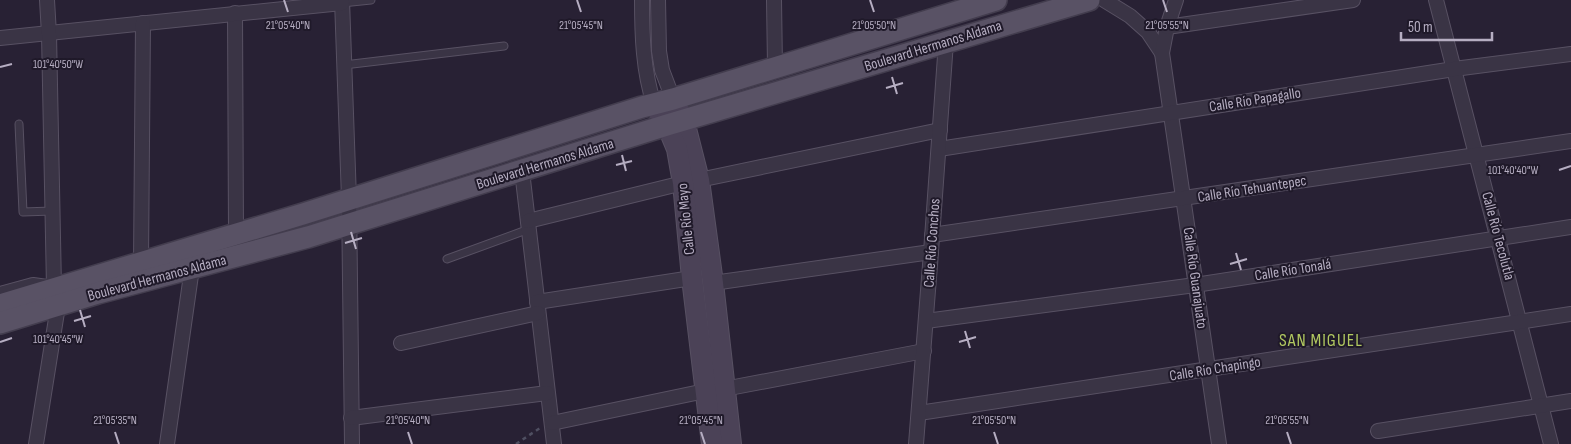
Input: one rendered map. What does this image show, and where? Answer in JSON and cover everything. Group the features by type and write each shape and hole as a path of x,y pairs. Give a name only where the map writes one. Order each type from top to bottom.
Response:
{"main road":[{"name":"Boulevard Hermanos Aldama","path":"0,323 56,297 141,262 775,66 948,7 996,0"},
{"name":"Boulevard Hermanos Aldama","path":"0,305 56,297 192,268 308,237 676,123 1090,0"}],"street":[{"path":"36,444 56,297 47,0"},
{"path":"774,0 775,66"},
{"name":"Calle Río Guanajuato","path":"1104,0 1130,16 1148,32 1162,53"},
{"name":"Calle Río Guanajuato","path":"1176,0 1166,27 1162,53 1219,444"},
{"path":"1166,27 1353,0"},
{"name":"Calle Río Tecolutla","path":"1436,0 1551,444"},
{"path":"0,38 342,2 349,199 352,444"},
{"path":"642,3 658,3"},
{"name":"Calle Río Mayo","path":"642,3 648,87 663,101 676,123 691,181 713,283 714,390 712,444"},
{"name":"Calle Río Mayo","path":"658,3 663,101"},
{"path":"235,13 236,234"},
{"path":"141,262 143,23"},
{"name":"Calle Río Conchos","path":"916,444 932,252 946,42"},
{"name":"Calle Río Papagallo","path":"938,148 1454,69 1571,54"},
{"path":"529,225 691,181 940,130"},
{"name":"Calle Río Tehuantepec","path":"932,235 1571,141"},
{"path":"522,171 554,444"},
{"name":"Calle Río Mayo","path":"691,181 692,278 714,390 731,444"},
{"name":"Calle Río Tonalá","path":"926,321 1195,285 1571,227"},
{"path":"713,283 932,252"},
{"path":"167,444 192,268"},
{"path":"402,343 537,307 692,278"},
{"path":"0,294 33,285 56,297"},
{"path":"0,332 51,314 56,297"},
{"name":"Calle Río Chapingo","path":"919,414 1571,314"},
{"path":"552,423 714,390 924,351"},
{"path":"351,418 547,393"},
{"path":"1378,431 1571,402"}],"lane":[{"path":"342,2 371,0"},
{"path":"344,64 504,46"},
{"path":"19,124 23,212 52,211"},
{"path":"447,260 529,225"}],"path":[{"path":"516,444 530,434 552,423"}],"district":[{"name":"SAN MIGUEL","path":"1321,340"}]}
